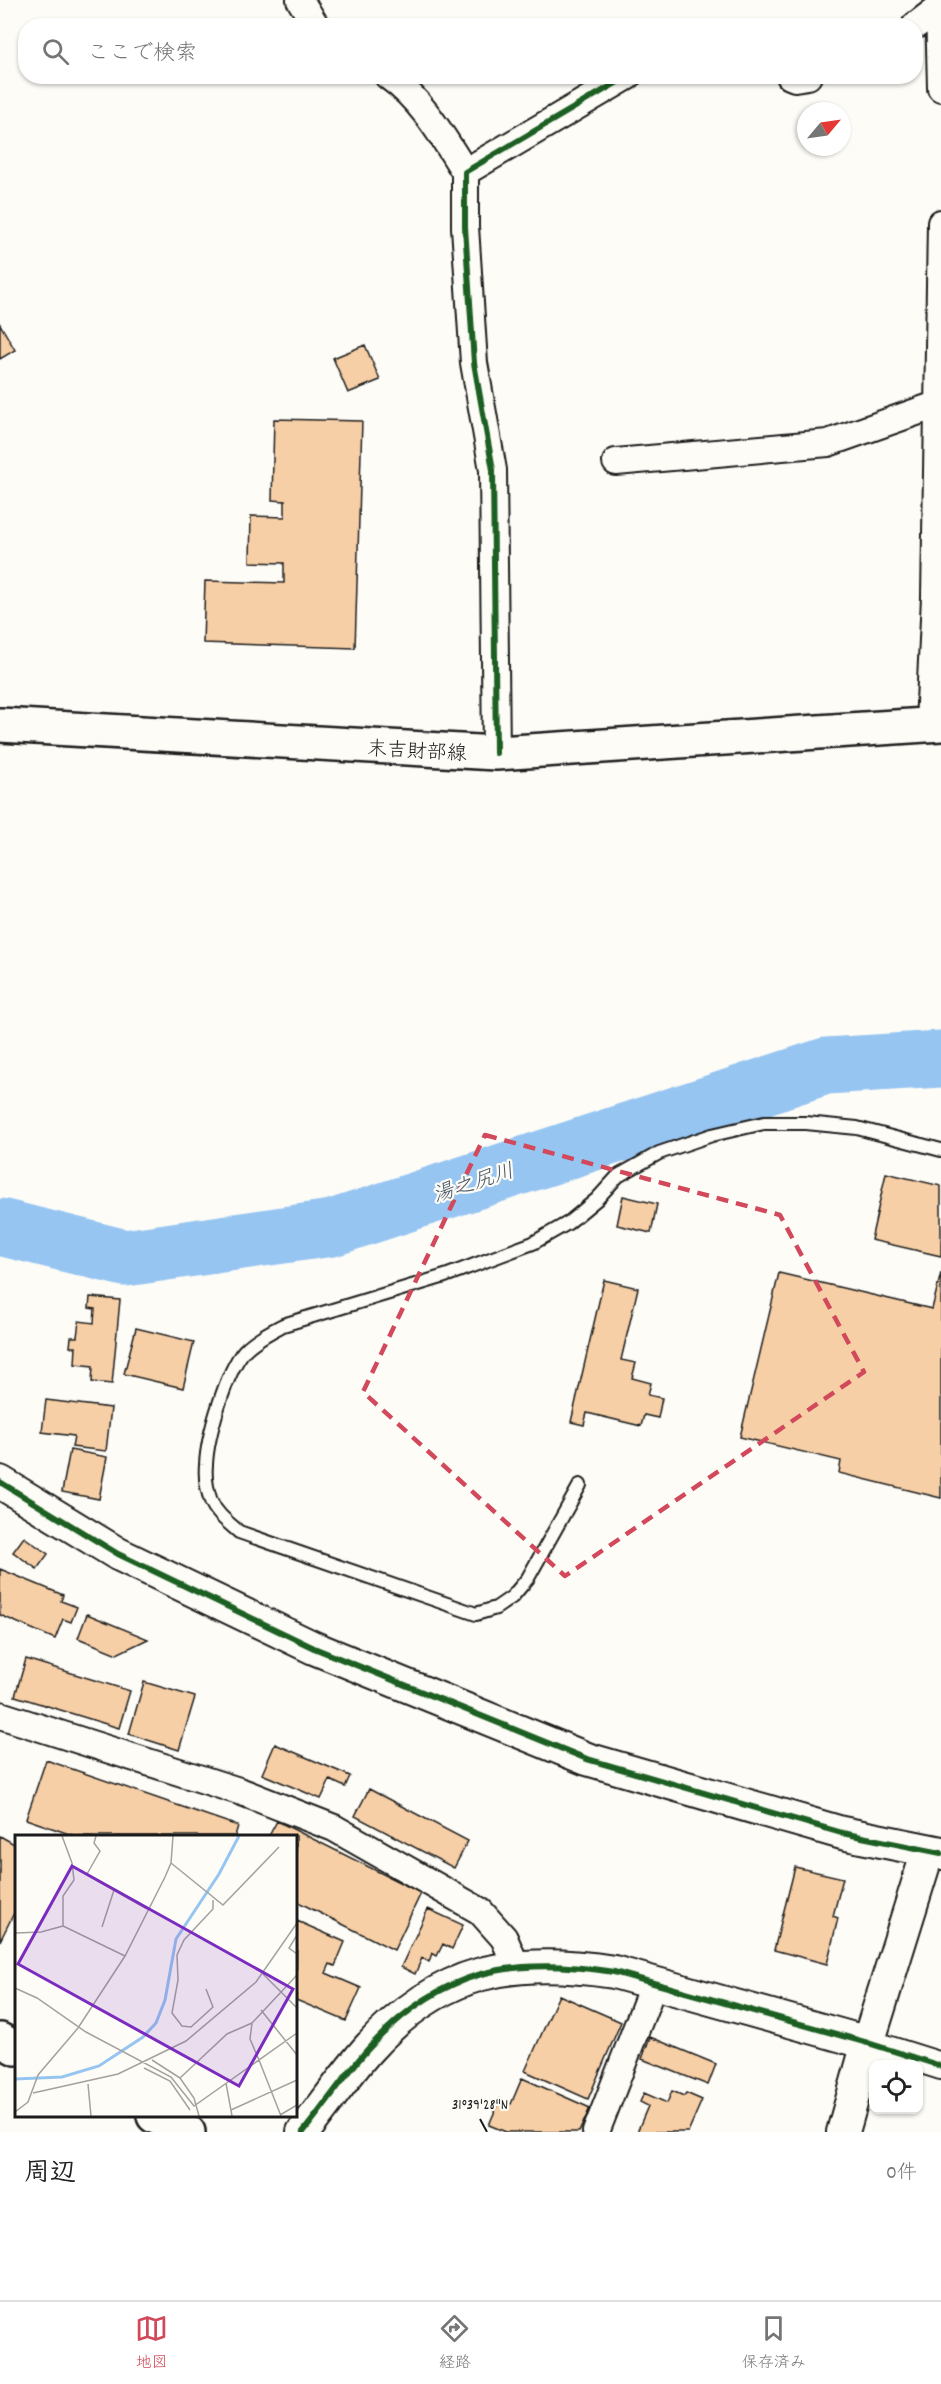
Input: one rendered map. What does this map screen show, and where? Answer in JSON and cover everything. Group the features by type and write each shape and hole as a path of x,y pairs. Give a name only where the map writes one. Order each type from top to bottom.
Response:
{"main road":[{"name":"末吉財部線","path":"0,725 496,753 935,724"},
{"path":"0,2040 15,2048"},
{"path":"158,2117 188,2132"}],"street":[{"path":"300,0 311,18"},
{"path":"923,20 940,7"},
{"path":"940,7 941,88"},
{"path":"399,84 406,89 442,135 465,172 465,227 474,363 493,470 496,753"},
{"path":"465,172 614,84"},
{"path":"935,724 941,223"},
{"path":"616,462 828,443 939,404"},
{"path":"0,1482 118,1554 314,1648 518,1731 598,1762 842,1833 934,1852 868,2043 843,2132"},
{"path":"0,1715 242,1792 334,1827 480,1911 504,1938 516,1966"},
{"path":"303,2132 368,2050 393,2024 417,2005 450,1986 480,1973 516,1966 573,1965 614,1972 868,2043 941,2066"},
{"path":"596,2132 654,1983"}],"lane":[{"path":"580,1485 528,1578 513,1597 496,1608 476,1614 239,1532 224,1519 212,1503 207,1483 206,1464 217,1413 234,1368 244,1351 261,1338 283,1325 446,1276 533,1243 568,1223 597,1199 618,1176 659,1153 712,1135 764,1123 806,1122 857,1128 941,1150"}],"highlighted area":[{"path":"485,1135 780,1215 864,1372 565,1576 363,1392"}],"building":[{"path":"0,324 15,350 0,359"},
{"path":"365,345 380,380 348,393 333,358"},
{"path":"274,419 362,421 355,648 203,643 205,581 284,583 284,563 250,562 251,516 285,517 285,501 272,500"},
{"path":"886,1173 941,1186 941,1256 871,1240"},
{"path":"623,1196 657,1204 651,1233 617,1225"},
{"path":"779,1273 932,1309 941,1273 941,1498 839,1473 841,1461 740,1437"},
{"path":"604,1280 638,1288 621,1360 636,1363 632,1378 651,1383 648,1395 662,1398 658,1418 644,1415 641,1426 587,1413 584,1425 571,1422"},
{"path":"90,1297 120,1300 112,1384 92,1382 93,1366 75,1364 76,1347 70,1347 71,1337 77,1337 79,1321 94,1323 95,1309 89,1308"},
{"path":"136,1328 194,1342 183,1388 124,1374"},
{"path":"46,1400 111,1408 106,1451 72,1447 74,1436 42,1432"},
{"path":"70,1450 107,1457 99,1499 62,1492"},
{"path":"24,1537 48,1554 37,1569 13,1552"},
{"path":"0,1569 63,1595 61,1601 77,1607 71,1622 63,1619 55,1639 0,1615"},
{"path":"87,1614 148,1639 117,1654 78,1638"},
{"path":"26,1659 130,1691 119,1728 15,1696"},
{"path":"144,1682 195,1697 179,1750 129,1734"},
{"path":"275,1744 350,1776 345,1787 330,1780 321,1799 262,1774"},
{"path":"46,1760 238,1826 235,1835 72,1835 26,1819"},
{"path":"369,1789 468,1841 454,1868 355,1816"},
{"path":"277,1821 421,1893 394,1950 297,1902 297,1835 270,1835"},
{"path":"0,1836 15,1844 15,1911 0,1941"},
{"path":"795,1867 843,1878 833,1916 838,1918 827,1964 774,1950"},
{"path":"428,1909 463,1925 452,1949 443,1944 437,1956 432,1953 429,1962 422,1958 415,1974 401,1967"},
{"path":"297,1921 345,1942 335,1966 330,1964 326,1973 361,1988 346,2021 297,2000"},
{"path":"559,1995 621,2022 588,2099 525,2071"},
{"path":"650,2037 716,2064 708,2085 642,2059"},
{"path":"522,2078 590,2108 579,2132 506,2132 489,2125 500,2099 511,2104"},
{"path":"672,2091 684,2096 686,2093 702,2100 688,2132 637,2132 648,2106 640,2102 644,2093 667,2103"}],"waterway":[{"name":"湯之尻川","path":"0,1227 125,1258 332,1228 826,1066 941,1059"}],"cycle path":[{"path":"496,753 493,470 474,363 465,227 465,172 614,84"},
{"path":"0,1482 118,1554 314,1648 587,1759 842,1833 941,1853"},
{"path":"303,2132 368,2049 395,2022 422,2001 451,1985 480,1974 510,1968 577,1967 614,1972 868,2043 941,2066"}]}
